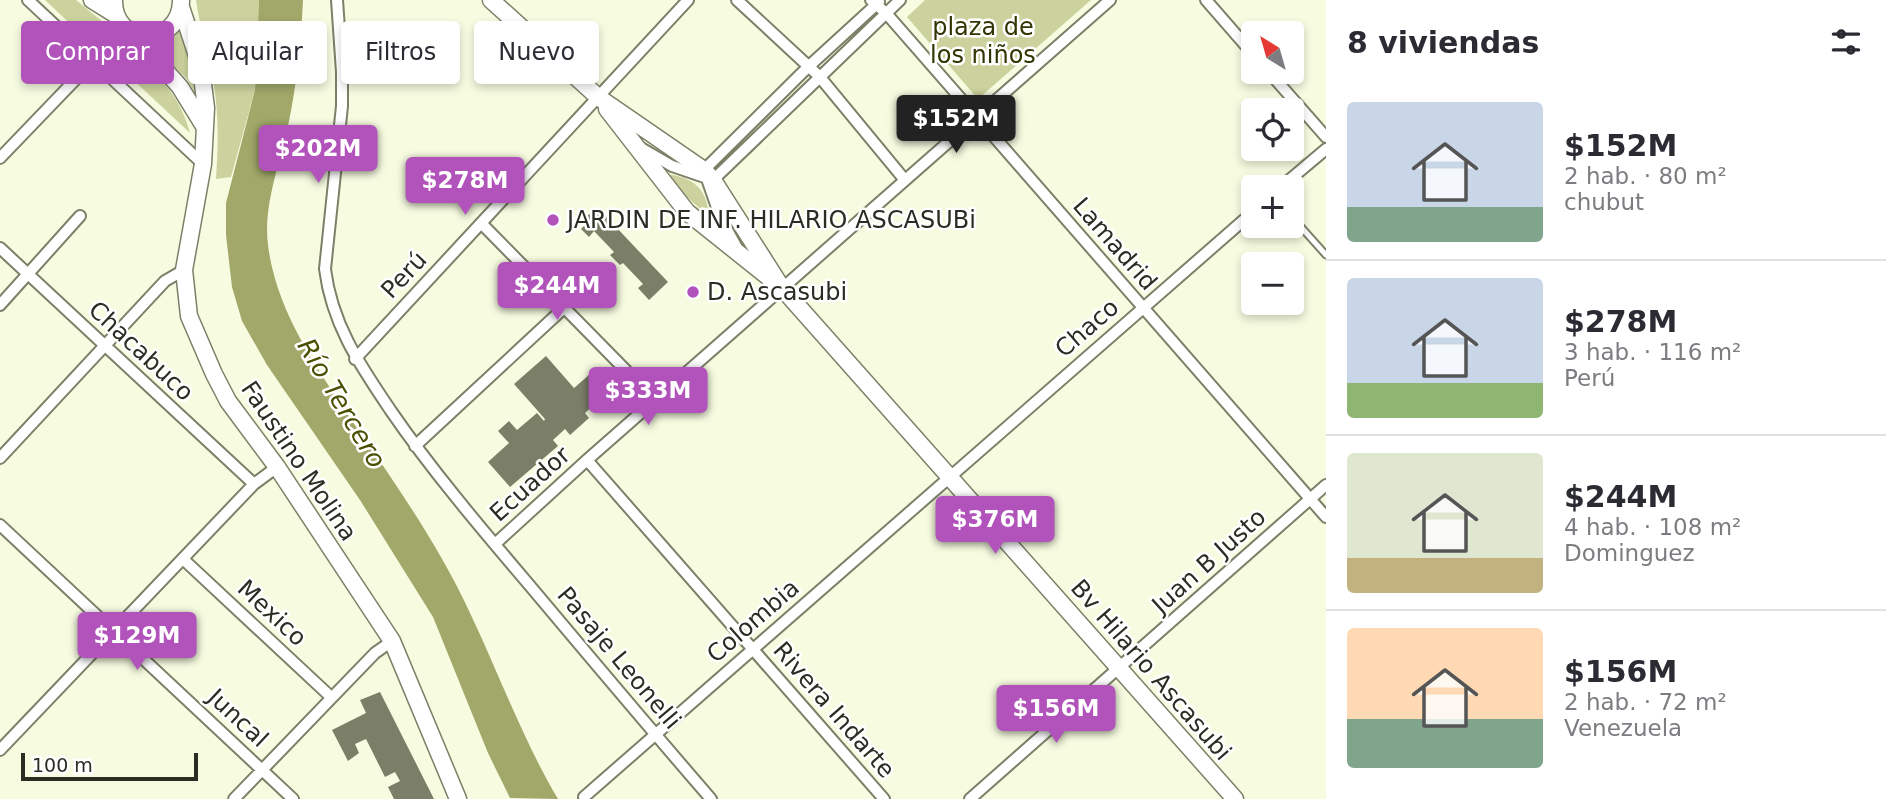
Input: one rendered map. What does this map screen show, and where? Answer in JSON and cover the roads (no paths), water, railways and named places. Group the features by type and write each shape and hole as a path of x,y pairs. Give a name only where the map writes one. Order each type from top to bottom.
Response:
{"main road":[{"path":"92,0 122,19 180,87 205,128"},
{"path":"491,0 598,97 708,176 782,288"},
{"name":"Faustino Molina","path":"122,19 152,36 171,27 178,18 181,2"},
{"name":"Faustino Molina","path":"181,2 205,90 203,164 184,270 188,316 228,401 277,467 393,641 458,799"},
{"path":"598,97 687,212 782,288"},
{"name":"Bv Hilario Ascasubi","path":"782,288 1235,799"}],"street":[{"path":"28,0 50,21"},
{"name":"Pasaje Leonelli","path":"337,0 342,106 325,269 328,293 355,359 415,446 711,799"},
{"name":"Perú","path":"355,359 688,0"},
{"path":"737,0 819,76 904,180"},
{"path":"708,176 900,0"},
{"name":"Ecuador","path":"495,544 1110,0"},
{"path":"1206,0 1241,40"},
{"path":"708,176 808,67 876,2"},
{"name":"Lamadrid","path":"876,2 1326,517"},
{"path":"0,158 72,84"},
{"path":"117,84 203,164"},
{"path":"1280,84 1326,137"},
{"path":"632,143 672,166 708,176"},
{"path":"1296,175 1326,149"},
{"path":"708,176 721,219 740,254"},
{"path":"0,305 80,216"},
{"name":"Chaco","path":"950,477 1241,222"},
{"path":"481,223 655,400"},
{"name":"Chacabuco","path":"0,248 254,484"},
{"path":"0,458 165,281 184,270"},
{"path":"415,446 565,307"},
{"name":"Rivera Indarte","path":"587,460 884,799"},
{"path":"0,750 254,484 277,467"},
{"name":"Colombia","path":"584,797 950,477"},
{"name":"Juan B Justo","path":"970,799 1326,485"},
{"name":"Juncal","path":"0,525 293,799"},
{"name":"Mexico","path":"183,559 331,697"},
{"path":"234,799 375,653 393,641"}],"lane":[{"path":"1304,230 1326,255"}],"place":[{"name":"JARDIN DE INF. HILARIO ASCASUBi","path":"553,220"},
{"name":"D. Ascasubi","path":"693,292"}],"park label":[{"name":"plaza de los niños","path":"983,41"}],"water label":[{"name":"Río Tercero","path":"342,403"}]}
